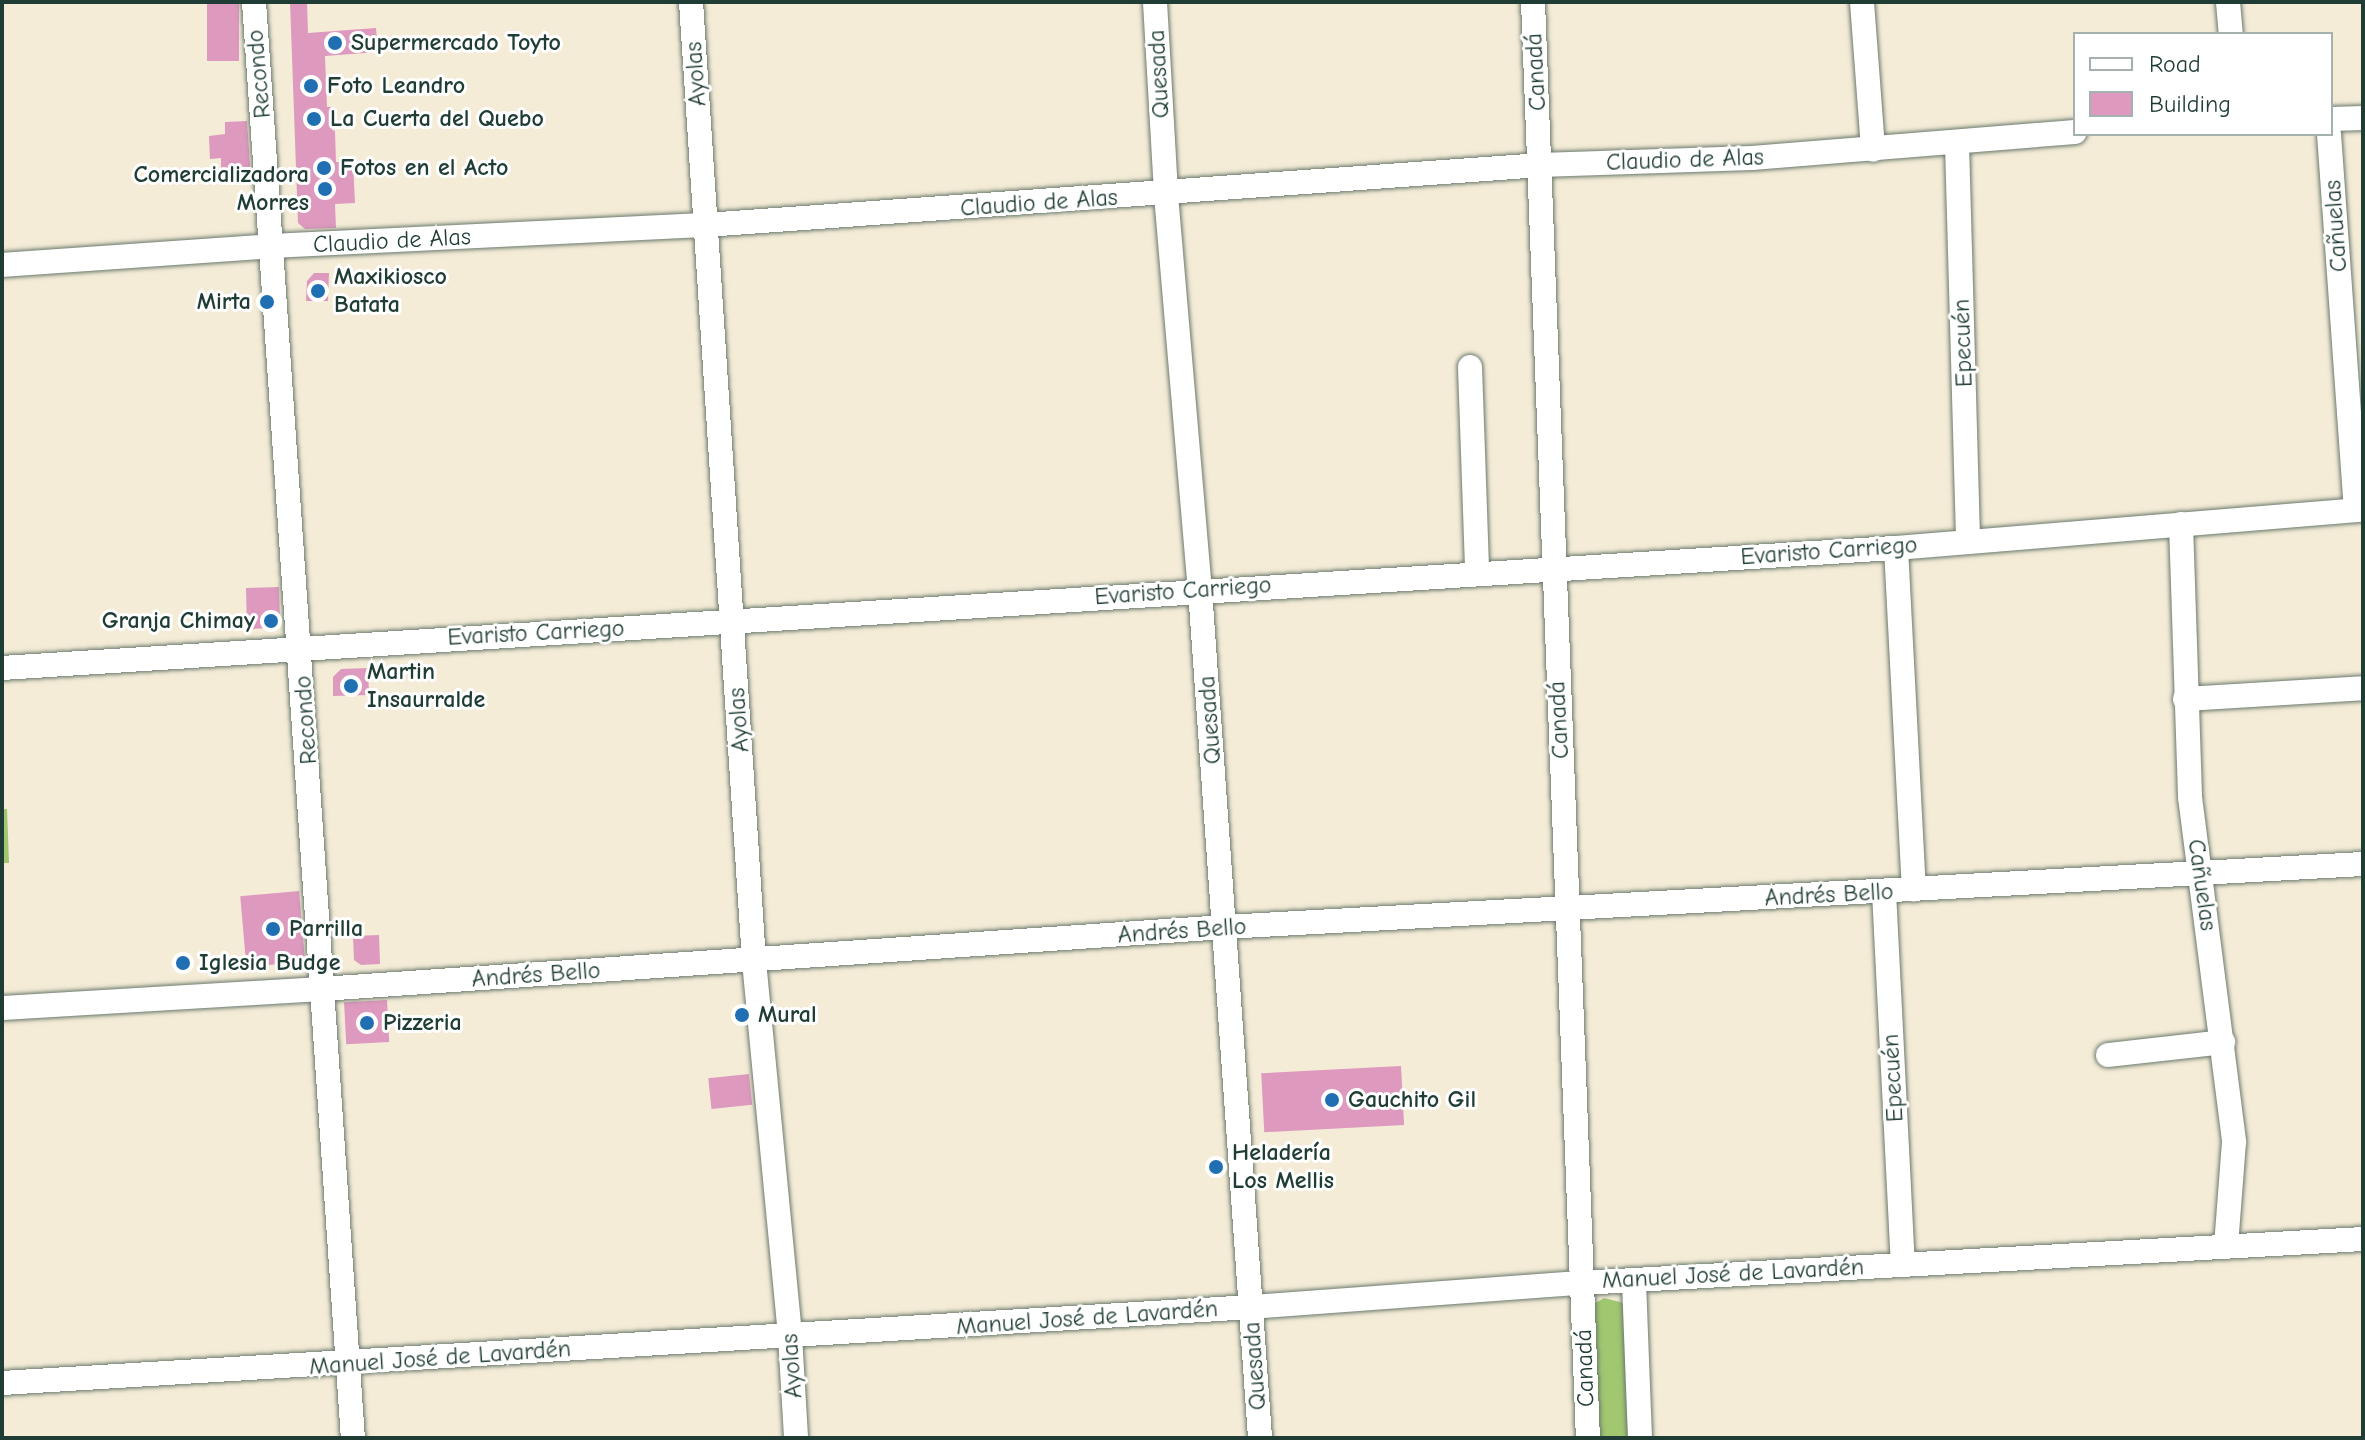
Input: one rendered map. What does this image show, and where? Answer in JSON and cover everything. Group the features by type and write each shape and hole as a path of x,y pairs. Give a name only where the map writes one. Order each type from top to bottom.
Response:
{"street":[{"name":"Recondo","path":"254,2 301,648 353,1438"},
{"name":"Ayolas","path":"691,2 754,961 790,1336 796,1438"},
{"name":"Quesada","path":"1155,2 1166,195 1200,590 1260,1438"},
{"name":"Canadá","path":"1533,2 1552,568 1588,1438"},
{"path":"1862,2 1873,150"},
{"path":"2228,2 2231,32"},
{"path":"2333,119 2363,118"},
{"name":"Claudio de Alas","path":"2,265 273,246 706,225 1166,195 1540,165 1752,158 1957,144 2073,132"},
{"name":"Cañuelas","path":"2329,136 2359,510"},
{"name":"Epecuén","path":"1957,144 1968,542"},
{"path":"1470,367 1477,572"},
{"name":"Evaristo Carriego","path":"2,668 1477,572 1896,548 2359,510"},
{"name":"Cañuelas","path":"2181,524 2190,797 2234,1142 2226,1245"},
{"path":"1896,548 1914,890"},
{"path":"2185,699 2363,688"},
{"name":"Andrés Bello","path":"2,1008 754,961 1225,927 2363,864"},
{"name":"Epecuén","path":"1884,892 1903,1264"},
{"path":"2108,1055 2223,1042"},
{"name":"Manuel José de Lavardén","path":"2,1383 1251,1307 1581,1283 2363,1239"},
{"path":"1634,1282 1640,1438"}],"green space":[{"path":"2,809 7,809 9,863 2,863"},
{"path":"1604,1298 1624,1303 1631,1438 1599,1438 1594,1304"}],"building":[{"path":"207,2 239,2 239,61 207,61"},
{"path":"290,2 307,2 308,33 376,28 378,52 325,56 327,107 331,107 332,130 335,131 336,162 353,162 355,203 335,204 336,228 305,229 298,223"},
{"path":"247,121 251,180 221,181 221,158 210,159 209,136 225,134 225,122"},
{"name":"Maxikiosco Batata","path":"314,273 329,273 328,301 306,301 307,281"},
{"path":"279,587 280,620 273,628 247,629 246,588"},
{"name":"Martin Insaurralde","path":"368,668 369,695 333,696 333,677 341,669"},
{"name":"Parrilla","path":"299,891 305,962 246,967 240,896"},
{"path":"379,935 380,964 361,965 354,960 353,936"},
{"name":"Pizzeria","path":"387,1000 389,1042 346,1044 344,1002"},
{"name":"Gauchito Gil","path":"1401,1066 1404,1125 1264,1132 1261,1073"},
{"path":"749,1074 752,1105 711,1109 708,1078"}],"place":[{"name":"Supermercado Toyto","path":"335,43"},
{"name":"Foto Leandro","path":"311,86"},
{"name":"La Cuerta del Quebo","path":"314,119"},
{"name":"Fotos en el Acto","path":"324,168"},
{"name":"Comercializadora Morres","path":"325,189"},
{"name":"Maxikiosco Batata","path":"318,291"},
{"name":"Mirta","path":"267,302"},
{"name":"Granja Chimay","path":"271,621"},
{"name":"Martin Insaurralde","path":"351,686"},
{"name":"Parrilla","path":"273,929"},
{"name":"Iglesia Budge","path":"183,963"},
{"name":"Mural","path":"742,1015"},
{"name":"Pizzeria","path":"367,1023"},
{"name":"Gauchito Gil","path":"1332,1100"},
{"name":"Heladería Los Mellis","path":"1216,1167"}]}
